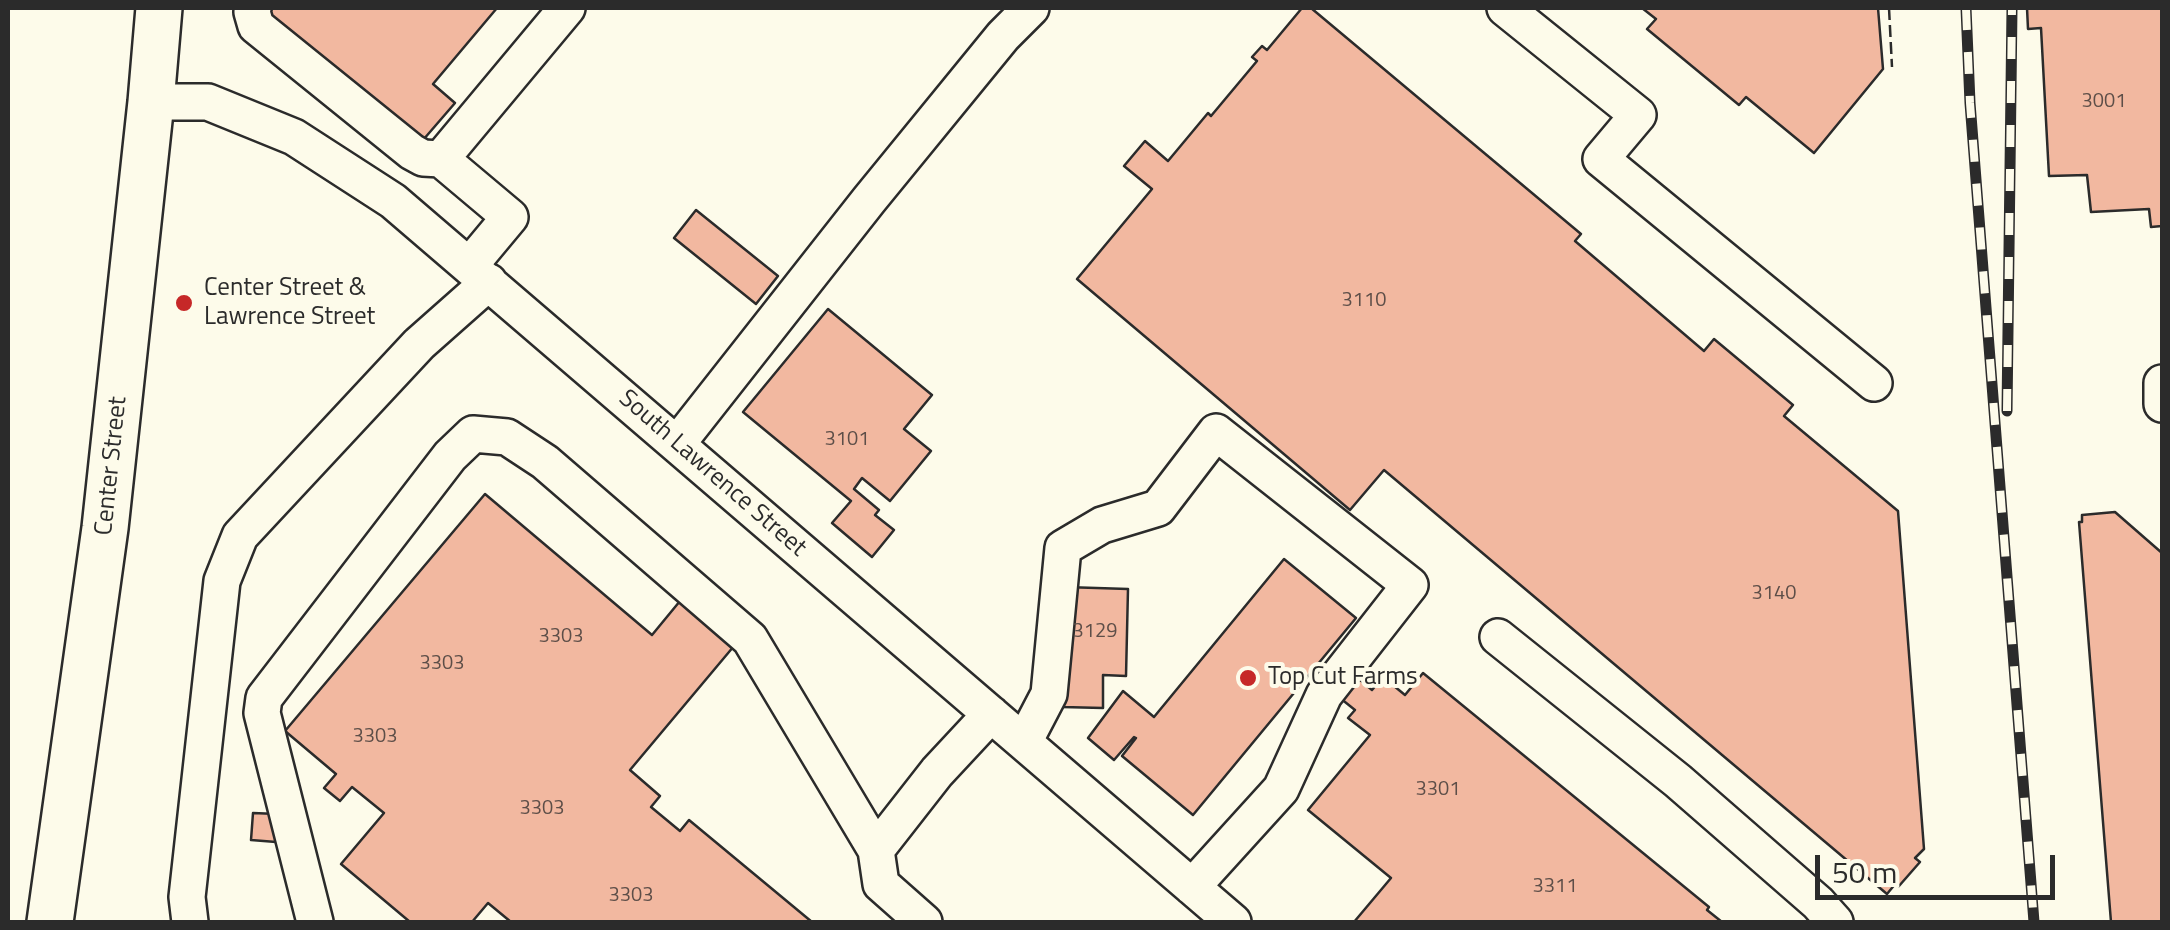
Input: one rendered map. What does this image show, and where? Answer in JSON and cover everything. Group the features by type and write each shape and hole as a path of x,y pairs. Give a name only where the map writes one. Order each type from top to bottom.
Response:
{"main road":[{"name":"Center Street","path":"50,922 105,528 159,8"}],"street":[{"path":"190,922 187,897 222,581 240,536 479,273 510,217 440,159 423,158 384,129 256,26 253,8"},
{"path":"440,159 567,8"},
{"path":"677,444 881,185 1003,36 1031,8"},
{"path":"1505,8 1638,115 1601,160 1874,383"},
{"name":"South Lawrence Street","path":"151,102 208,102 294,137 393,200 1233,922"},
{"path":"2162,383 2162,404"},
{"path":"1024,742 1049,694 1062,548 1102,526 1158,508 1216,432 1410,585 1324,695 1281,789 1192,887"},
{"path":"315,922 262,713 264,698 450,456 473,434 506,438 545,462 750,639 876,850 881,884 924,922"},
{"path":"1498,636 1678,781 1836,922"},
{"path":"876,850 937,772 991,714"}],"building":[{"path":"273,8 497,8 433,84 455,103 417,147 263,19"},
{"path":"1302,8 1311,8 1581,234 1575,241 1704,351 1714,339 1793,405 1784,416 1898,511 1924,849 1915,858 1920,862 1899,886 1896,883 1887,894 1384,470 1350,510 1077,279 1152,189 1124,166 1145,141 1168,161 1257,61 1252,57 1262,46 1267,50"},
{"path":"1642,8 1878,8 1883,69 1814,153 1746,97 1739,105 1647,29 1656,19"},
{"path":"2027,8 2162,8 2162,226 2151,227 2149,209 2091,212 2087,175 2049,176 2041,28 2028,29"},
{"path":"696,210 778,276 756,304 674,238"},
{"path":"828,309 932,395 904,429 931,451 890,501 862,478 854,489 879,510 875,515 894,530 872,557 832,523 851,501 743,412"},
{"path":"485,494 652,635 680,601 734,646 630,770 660,796 651,807 680,831 689,820 812,922 511,922 488,903 472,922 410,922 341,864 384,813 352,787 340,801 324,788 336,774 285,731"},
{"path":"2115,512 2162,553 2162,922 2111,922 2079,522 2082,515"},
{"path":"1284,559 1356,618 1193,815 1122,756 1136,738 1114,760 1088,738 1123,691 1154,717"},
{"path":"1065,587 1128,589 1126,676 1103,675 1103,708 1062,707"},
{"path":"1352,673 1372,690 1383,677 1405,695 1423,673 1709,907 1707,910 1722,922 1354,922 1391,878 1308,810 1370,735 1348,718 1355,710 1335,694"},
{"path":"253,813 277,814 276,842 251,840"}],"railway":[{"path":"1966,8 1970,103 2034,922"},
{"path":"2007,411 2012,8"}],"fence":[{"path":"1889,8 1892,67"}],"place":[{"name":"Center Street & Lawrence Street","path":"184,303"},
{"name":"Top Cut Farms","path":"1248,678"}]}
